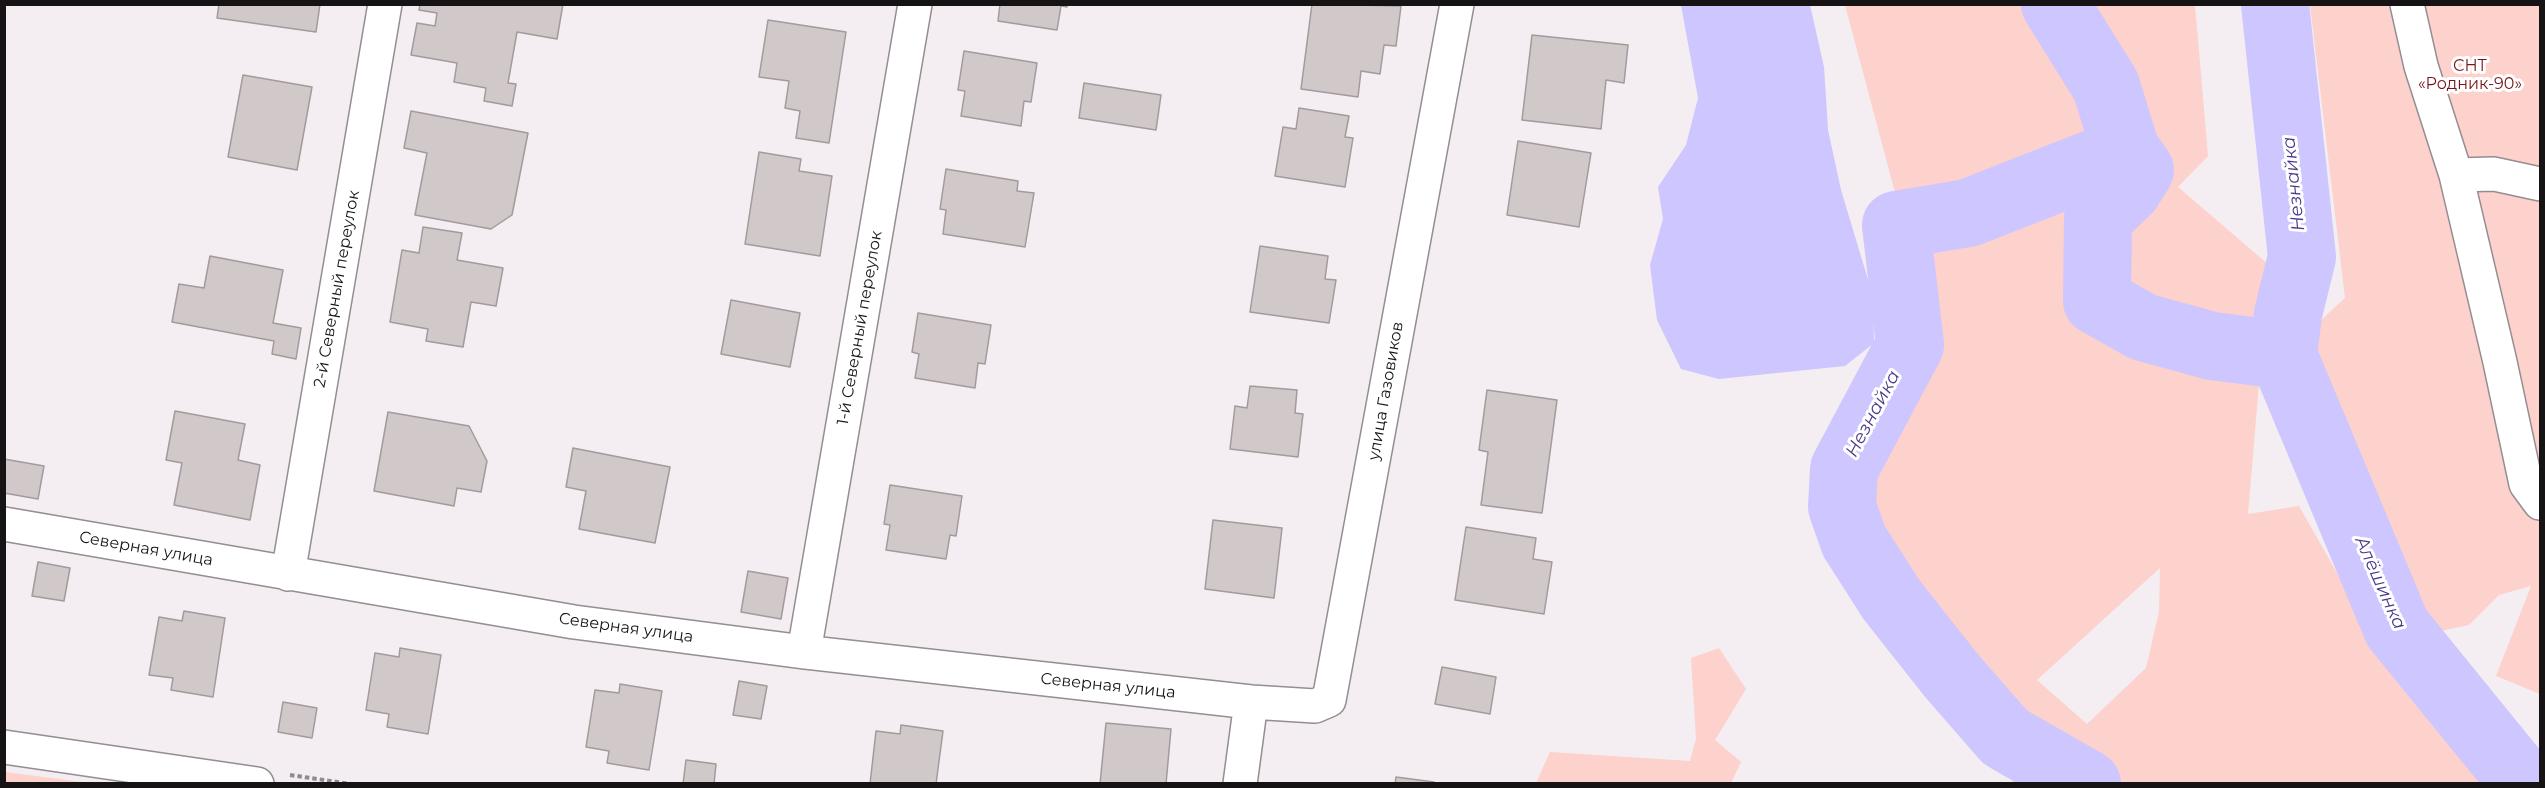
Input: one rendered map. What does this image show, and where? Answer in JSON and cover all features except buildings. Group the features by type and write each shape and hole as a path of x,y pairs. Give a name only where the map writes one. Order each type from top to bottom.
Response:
{"street":[{"name":"2-й Северный переулок","path":"288,574 385,4"},
{"name":"1-й Северный переулок","path":"804,652 915,4"},
{"name":"улица Газовиков","path":"1251,702 1315,706 1329,700 1457,4"},
{"path":"2407,4 2421,66 2456,175 2526,484 2541,503"},
{"path":"2456,175 2494,174 2541,184"},
{"name":"Северная улица","path":"4,524 574,622 804,652 1251,702"},
{"path":"1240,783 1251,702"},
{"path":"4,747 257,783"}],"green space":[{"path":"1845,5 2195,5 2208,156 2178,187 2269,265 2248,514 2299,506 2337,573 2400,665 2432,695 2490,766 2507,783 2013,783 1987,725 1861,514 1855,483 1923,347 1909,245","holes":["2160,568 2159,612 2146,668 2087,724 2037,680"]},
{"name":"СНТ «Родник-90»","path":"2310,5 2540,5 2540,694 2496,676 2531,586 2499,595 2469,625 2425,634 2376,624 2348,572 2307,333 2345,298"},
{"path":"1719,648 1746,689 1715,740 1741,762 1731,783 1536,783 1550,752 1690,761 1696,739 1691,658"},
{"path":"5,772 90,783 5,783"}],"shaded area":[{"path":"1681,5 1810,5 1824,67 1828,130 1841,190 1873,296 1874,343 1845,366 1719,379 1681,369 1657,320 1650,265 1663,219 1658,187 1686,145 1698,98"}],"waterway":[{"name":"Незнайка","path":"2055,4 2106,86 2126,151 1968,213 1896,225 1910,345 1844,469 1842,507 1854,541 1891,599 1951,675 2005,737 2087,784"},
{"name":"Незнайка","path":"2126,151 2140,170 2128,189 2098,218 2097,301 2143,327 2212,346 2283,355 2288,314 2302,257 2275,4"},
{"name":"Алёшинка","path":"2283,355 2397,628 2524,784"}]}
